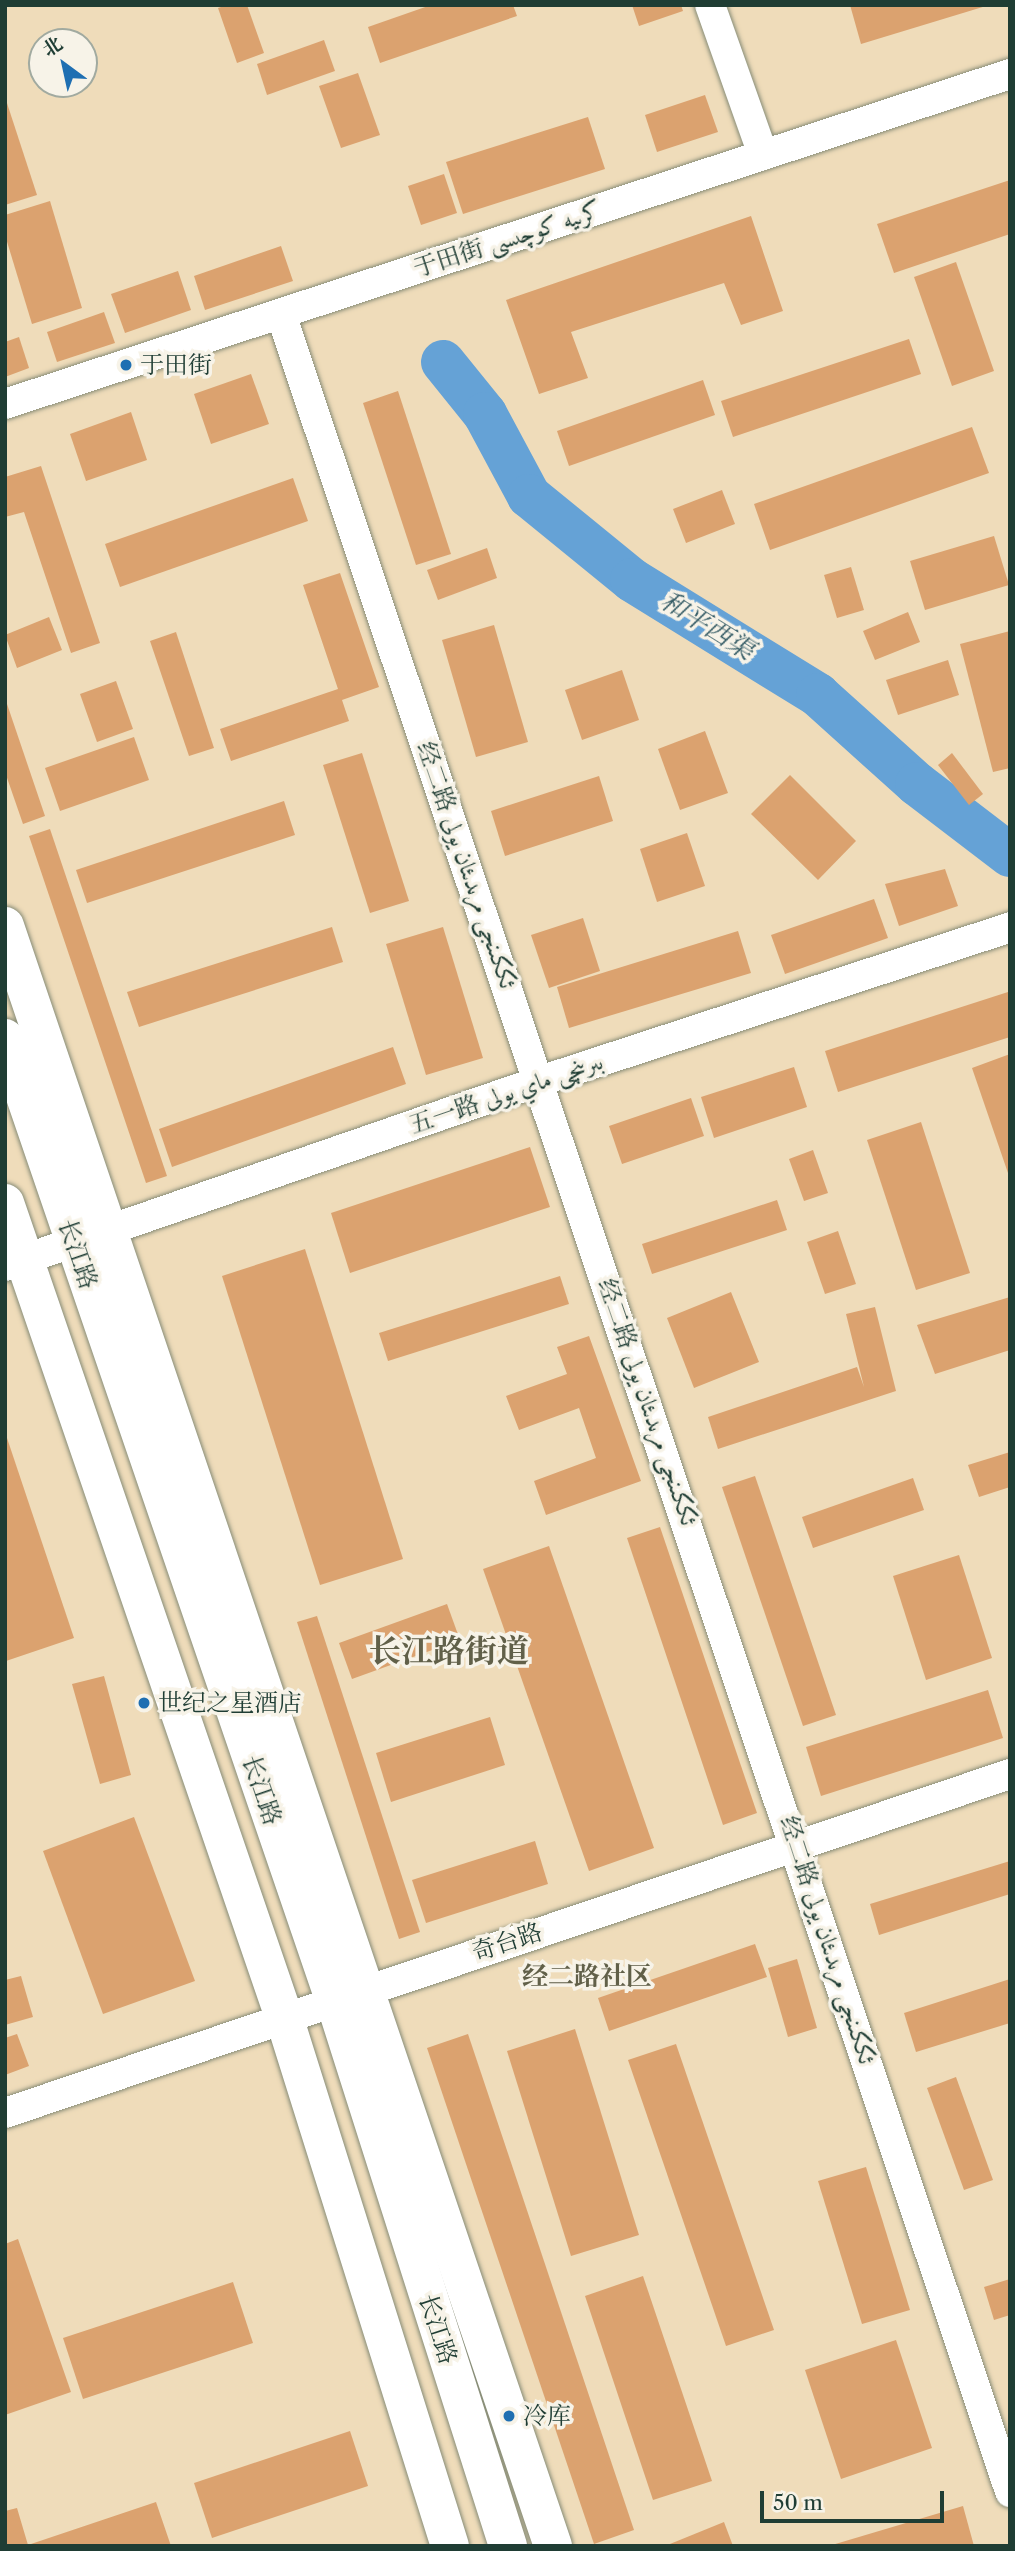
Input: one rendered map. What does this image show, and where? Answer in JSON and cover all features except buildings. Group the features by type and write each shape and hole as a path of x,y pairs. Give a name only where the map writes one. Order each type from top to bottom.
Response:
{"main road":[{"path":"5,926 91,1236"},
{"name":"长江路","path":"5,1038 91,1236 349,1994 508,2546"},
{"path":"5,1203 15,1263 284,2017 450,2546"},
{"path":"349,1994 553,2546"}],"street":[{"path":"710,5 763,155"},
{"name":"于田街 كرىيە كوچىسى","path":"5,404 1010,75"},
{"name":"经二路 ئككىنجى مرىدىئان يولى","path":"281,314 797,1846 1010,2492"},
{"name":"五一路 بىرىنچى ماي يولى","path":"15,1263 540,1081 1010,927"},
{"name":"奇台路","path":"5,2113 349,1994 1010,1774"}],"waterway":[{"name":"和平西渠","path":"443,362 485,414 529,496 632,580 818,695 917,784 1010,855"}],"place":[{"name":"于田街","path":"126,365"},
{"name":"世纪之星酒店","path":"144,1703"},
{"name":"冷库","path":"509,2416"}],"district":[{"name":"长江路街道","path":"449,1651"},
{"name":"经二路社区","path":"587,1977"}]}
